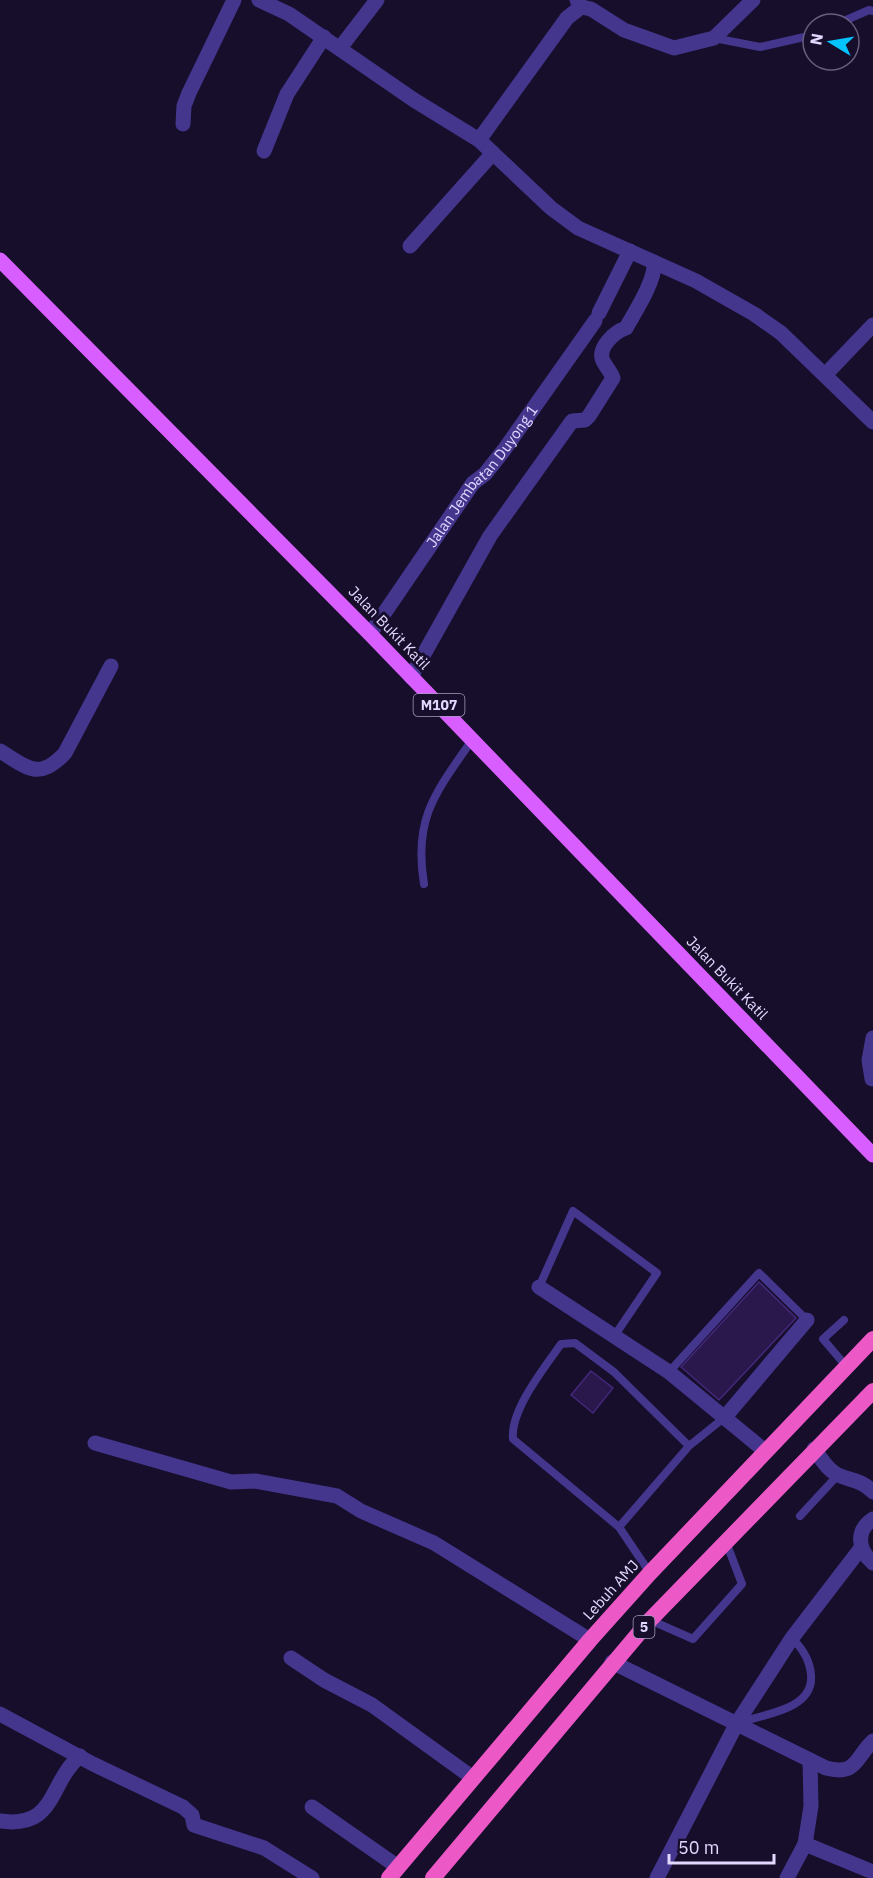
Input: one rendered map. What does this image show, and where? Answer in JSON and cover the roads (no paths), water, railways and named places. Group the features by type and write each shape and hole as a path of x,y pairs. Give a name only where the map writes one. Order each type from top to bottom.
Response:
{"highway":[{"path":"846,1366 873,1333"},
{"name":"Lebuh AMJ","path":"394,1872 590,1640 650,1573 873,1339"},
{"name":"5","path":"432,1878 612,1662 650,1620 814,1449 873,1391"}],"main road":[{"name":"Jalan Bukit Katil","path":"0,260 370,634 873,1155"}],"street":[{"path":"183,124 184,106 189,93 234,0"},
{"path":"259,0 289,14 414,100 479,140 551,208 578,228 696,281 754,314 781,333 873,422"},
{"path":"340,48 377,0"},
{"path":"479,140 579,4 624,30 674,48 714,38 753,0"},
{"path":"264,151 287,94 324,37"},
{"path":"410,246 493,153"},
{"name":"Jalan Jembatan Duyong 1","path":"370,634 473,483 485,474 504,450 597,317 630,251"},
{"path":"411,677 490,536 572,422 585,420 589,416 613,378 602,359 602,351 612,337 626,328 652,277 654,262"},
{"path":"825,375 873,325"},
{"path":"0,751 30,769 40,771 56,762 65,753 111,666"},
{"path":"872,1079 869,1060 873,1038"},
{"path":"539,1287 669,1372 765,1451"},
{"path":"725,1417 807,1320"},
{"path":"95,1443 210,1478 231,1482 255,1481 337,1496 362,1511 435,1543 590,1640"},
{"path":"814,1449 826,1467 838,1475 864,1483 873,1492"},
{"path":"657,1878 736,1723 792,1638 861,1548 863,1530 866,1524 873,1519"},
{"path":"861,1548 873,1563"},
{"path":"291,1658 324,1680 372,1705 473,1778"},
{"path":"612,1662 826,1768 846,1770 857,1764 873,1741"},
{"path":"0,1714 183,1807 192,1815 194,1825 264,1848 312,1878"},
{"path":"0,1821 29,1821 41,1813 80,1756"},
{"path":"787,1878 805,1844 811,1806 810,1761"},
{"path":"312,1807 394,1872"},
{"path":"805,1844 873,1872"}],"lane":[{"path":"714,38 760,47 801,37"},
{"path":"424,884 420,843 423,824 441,784 472,740"},
{"path":"539,1287 573,1210 657,1273 615,1335"},
{"path":"669,1372 759,1273 807,1320"},
{"path":"844,1320 823,1339 846,1366"},
{"path":"650,1573 619,1527 513,1439 514,1421 524,1401 561,1344 575,1343 614,1372 689,1446"},
{"path":"619,1527 689,1446 725,1417"},
{"path":"800,1516 838,1475"},
{"path":"650,1620 693,1638 742,1584 726,1541"},
{"path":"736,1723 798,1702 809,1691 811,1671 807,1660 792,1638"}]}
